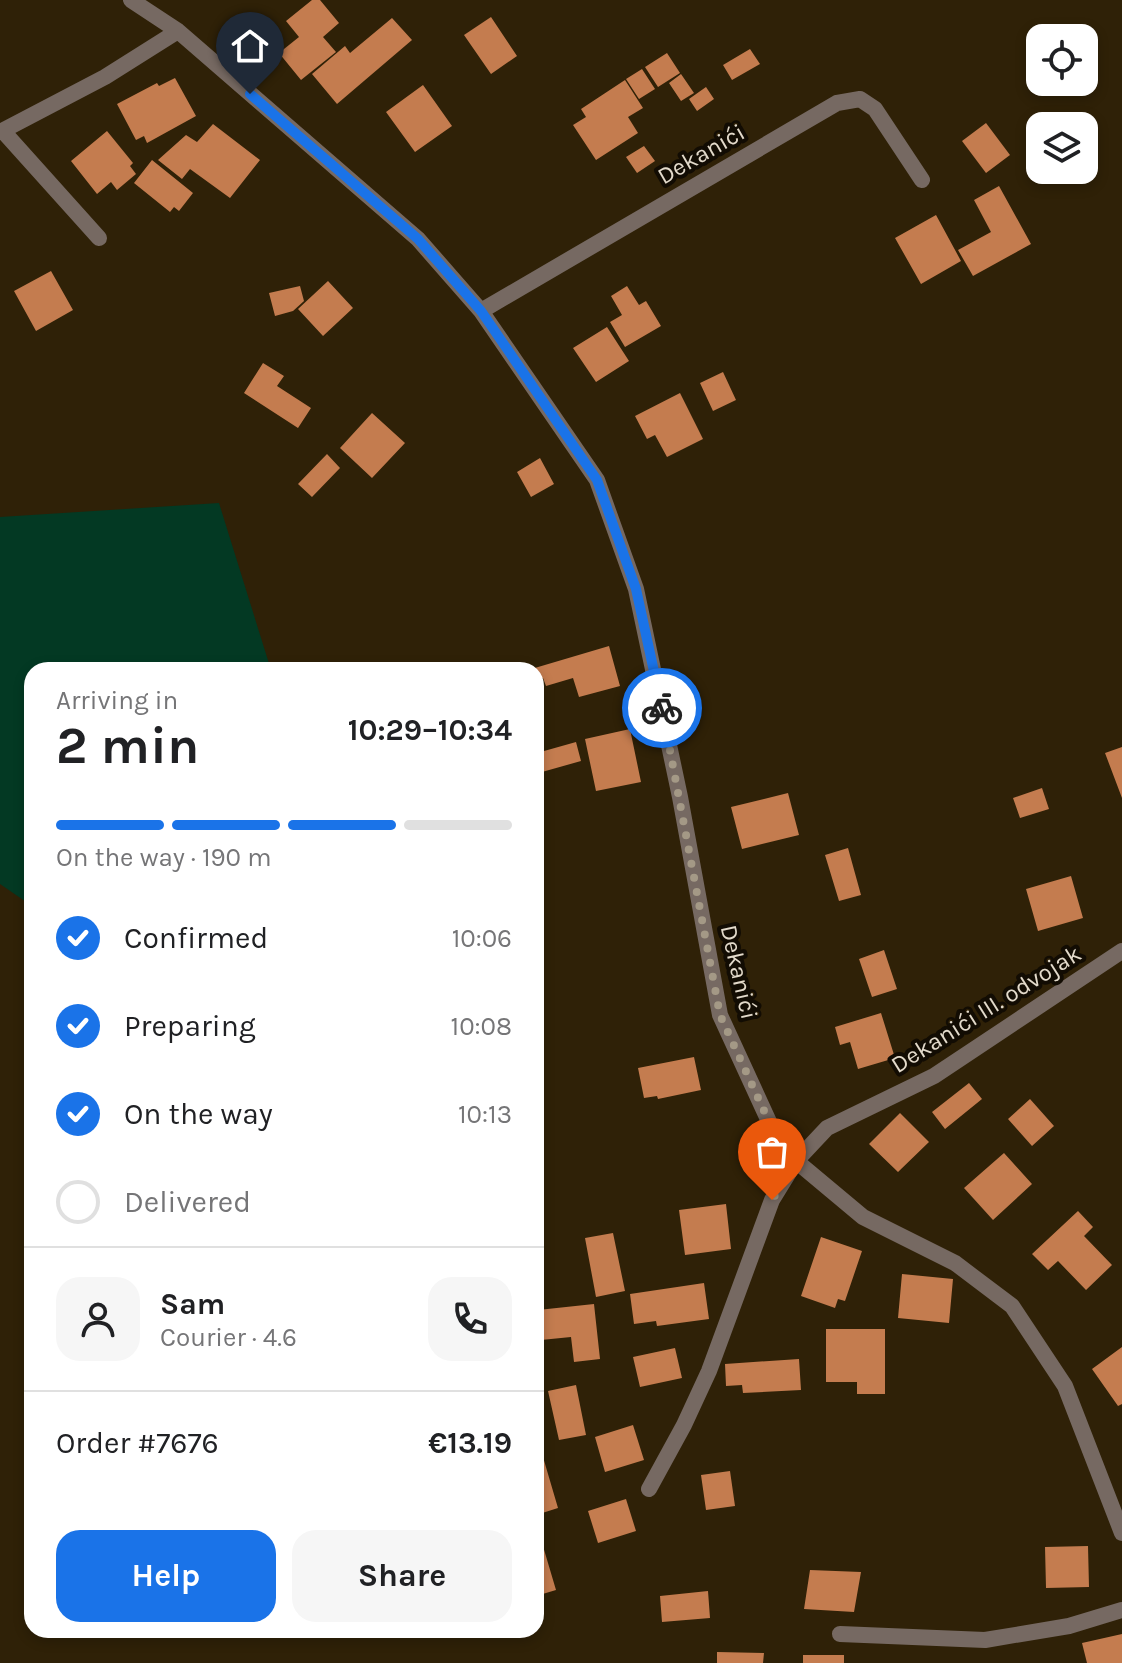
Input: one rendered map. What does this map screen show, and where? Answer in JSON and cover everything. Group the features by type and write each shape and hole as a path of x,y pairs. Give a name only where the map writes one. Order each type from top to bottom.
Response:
{"street":[{"name":"Dekanići","path":"131,0 178,31 418,239 481,311 597,480 636,589 680,797 720,1015 771,1126 796,1161 863,1217 955,1263 1012,1306 1065,1386 1122,1533"},
{"path":"99,238 2,131 105,77 178,31"},
{"name":"Dekanići","path":"481,311 837,103 860,99 875,109 922,180"},
{"name":"Dekanići III. odvojak","path":"649,1489 709,1371 772,1200 796,1161 827,1128 934,1076 1122,951"},
{"path":"840,1634 985,1640 1069,1626 1122,1610"}],"green space":[{"path":"219,503 269,662 24,662 24,900 0,884 0,517"}],"building":[{"path":"312,0 320,0 339,23 323,37 336,52 301,80 279,53 299,37 286,21"},
{"path":"491,17 517,56 491,74 464,35"},
{"path":"392,18 412,40 337,104 312,74 345,46 350,53"},
{"path":"750,49 760,64 732,80 723,65"},
{"path":"667,53 680,73 658,87 645,67"},
{"path":"642,69 655,89 639,99 626,79"},
{"path":"681,74 694,93 681,101 669,83"},
{"path":"175,78 196,116 147,143 144,136 136,140 117,104 157,83 159,86"},
{"path":"625,80 643,108 628,117 638,133 596,160 573,125 586,117 581,109"},
{"path":"423,85 452,126 415,152 386,112"},
{"path":"706,87 714,99 697,111 689,99"},
{"path":"986,123 1010,155 986,173 962,141"},
{"path":"213,124 260,160 230,198 190,169 182,179 158,160 186,135 197,142"},
{"path":"107,131 133,163 130,166 136,174 117,190 111,182 97,194 71,161"},
{"path":"644,146 655,161 637,173 626,157"},
{"path":"152,160 193,193 179,211 174,207 170,212 134,183"},
{"path":"999,186 1031,244 973,276 958,250 991,232 974,200"},
{"path":"936,215 961,261 921,284 895,238"},
{"path":"51,271 73,310 36,331 14,291"},
{"path":"328,281 353,308 323,336 298,309"},
{"path":"300,286 304,301 293,311 275,316 269,293"},
{"path":"627,286 639,305 646,301 661,326 625,347 610,322 622,315 611,296"},
{"path":"607,327 629,361 596,382 573,348"},
{"path":"263,363 284,376 277,386 311,408 298,428 244,393"},
{"path":"723,372 736,400 713,411 700,383"},
{"path":"680,393 703,439 667,457 655,435 647,439 635,416"},
{"path":"372,413 405,443 372,478 340,448"},
{"path":"327,454 340,468 312,497 298,484"},
{"path":"540,458 554,484 531,497 517,472"},
{"path":"609,646 620,686 579,697 573,678 546,686 544,665"},
{"path":"630,729 641,782 596,791 585,739"},
{"path":"576,742 581,761 544,771 544,751"},
{"path":"1122,747 1122,798 1105,753"},
{"path":"1042,788 1049,809 1020,818 1013,798"},
{"path":"788,793 799,835 742,849 731,807"},
{"path":"848,848 861,895 839,901 825,855"},
{"path":"1071,876 1083,918 1038,931 1026,889"},
{"path":"884,950 897,989 872,997 859,959"},
{"path":"881,1013 895,1058 858,1069 850,1042 840,1045 835,1027"},
{"path":"694,1057 701,1090 658,1099 657,1096 644,1098 638,1068"},
{"path":"969,1083 982,1099 945,1129 932,1112"},
{"path":"1030,1099 1054,1126 1032,1146 1008,1119"},
{"path":"900,1113 929,1142 898,1172 869,1144"},
{"path":"1004,1153 1032,1184 993,1220 964,1188"},
{"path":"726,1204 731,1249 685,1255 679,1210"},
{"path":"1078,1211 1093,1227 1084,1236 1112,1265 1086,1290 1058,1261 1048,1270 1032,1254"},
{"path":"613,1233 625,1291 596,1297 585,1238"},
{"path":"821,1237 862,1251 845,1301 838,1299 835,1308 801,1296"},
{"path":"902,1274 953,1279 949,1323 898,1318"},
{"path":"704,1283 709,1319 657,1326 656,1321 634,1324 630,1294"},
{"path":"594,1304 600,1359 574,1362 571,1337 544,1340 544,1309"},
{"path":"826,1329 885,1329 885,1394 857,1394 857,1382 826,1382"},
{"path":"1122,1347 1122,1404 1118,1406 1092,1369"},
{"path":"675,1348 682,1378 640,1387 633,1357"},
{"path":"799,1359 801,1390 743,1393 742,1385 726,1386 725,1364"},
{"path":"576,1385 586,1435 559,1440 548,1391"},
{"path":"633,1425 644,1460 605,1472 595,1437"},
{"path":"544,1460 558,1508 544,1512"},
{"path":"730,1471 735,1506 706,1510 701,1475"},
{"path":"626,1499 636,1531 598,1543 588,1511"},
{"path":"1088,1546 1089,1587 1046,1588 1045,1547"},
{"path":"544,1550 556,1590 544,1594"},
{"path":"810,1570 861,1572 854,1612 804,1609"},
{"path":"708,1591 710,1618 662,1622 660,1596"},
{"path":"1122,1634 1122,1663 1087,1663 1082,1643"},
{"path":"717,1652 764,1653 763,1663 717,1663"},
{"path":"803,1655 844,1655 844,1663 803,1663"}],"way so far":[{"path":"662,708 720,1015 771,1126 796,1161 772,1200"}],"route":[{"path":"250,94 418,239 481,311 597,480 636,589 662,708"}]}
